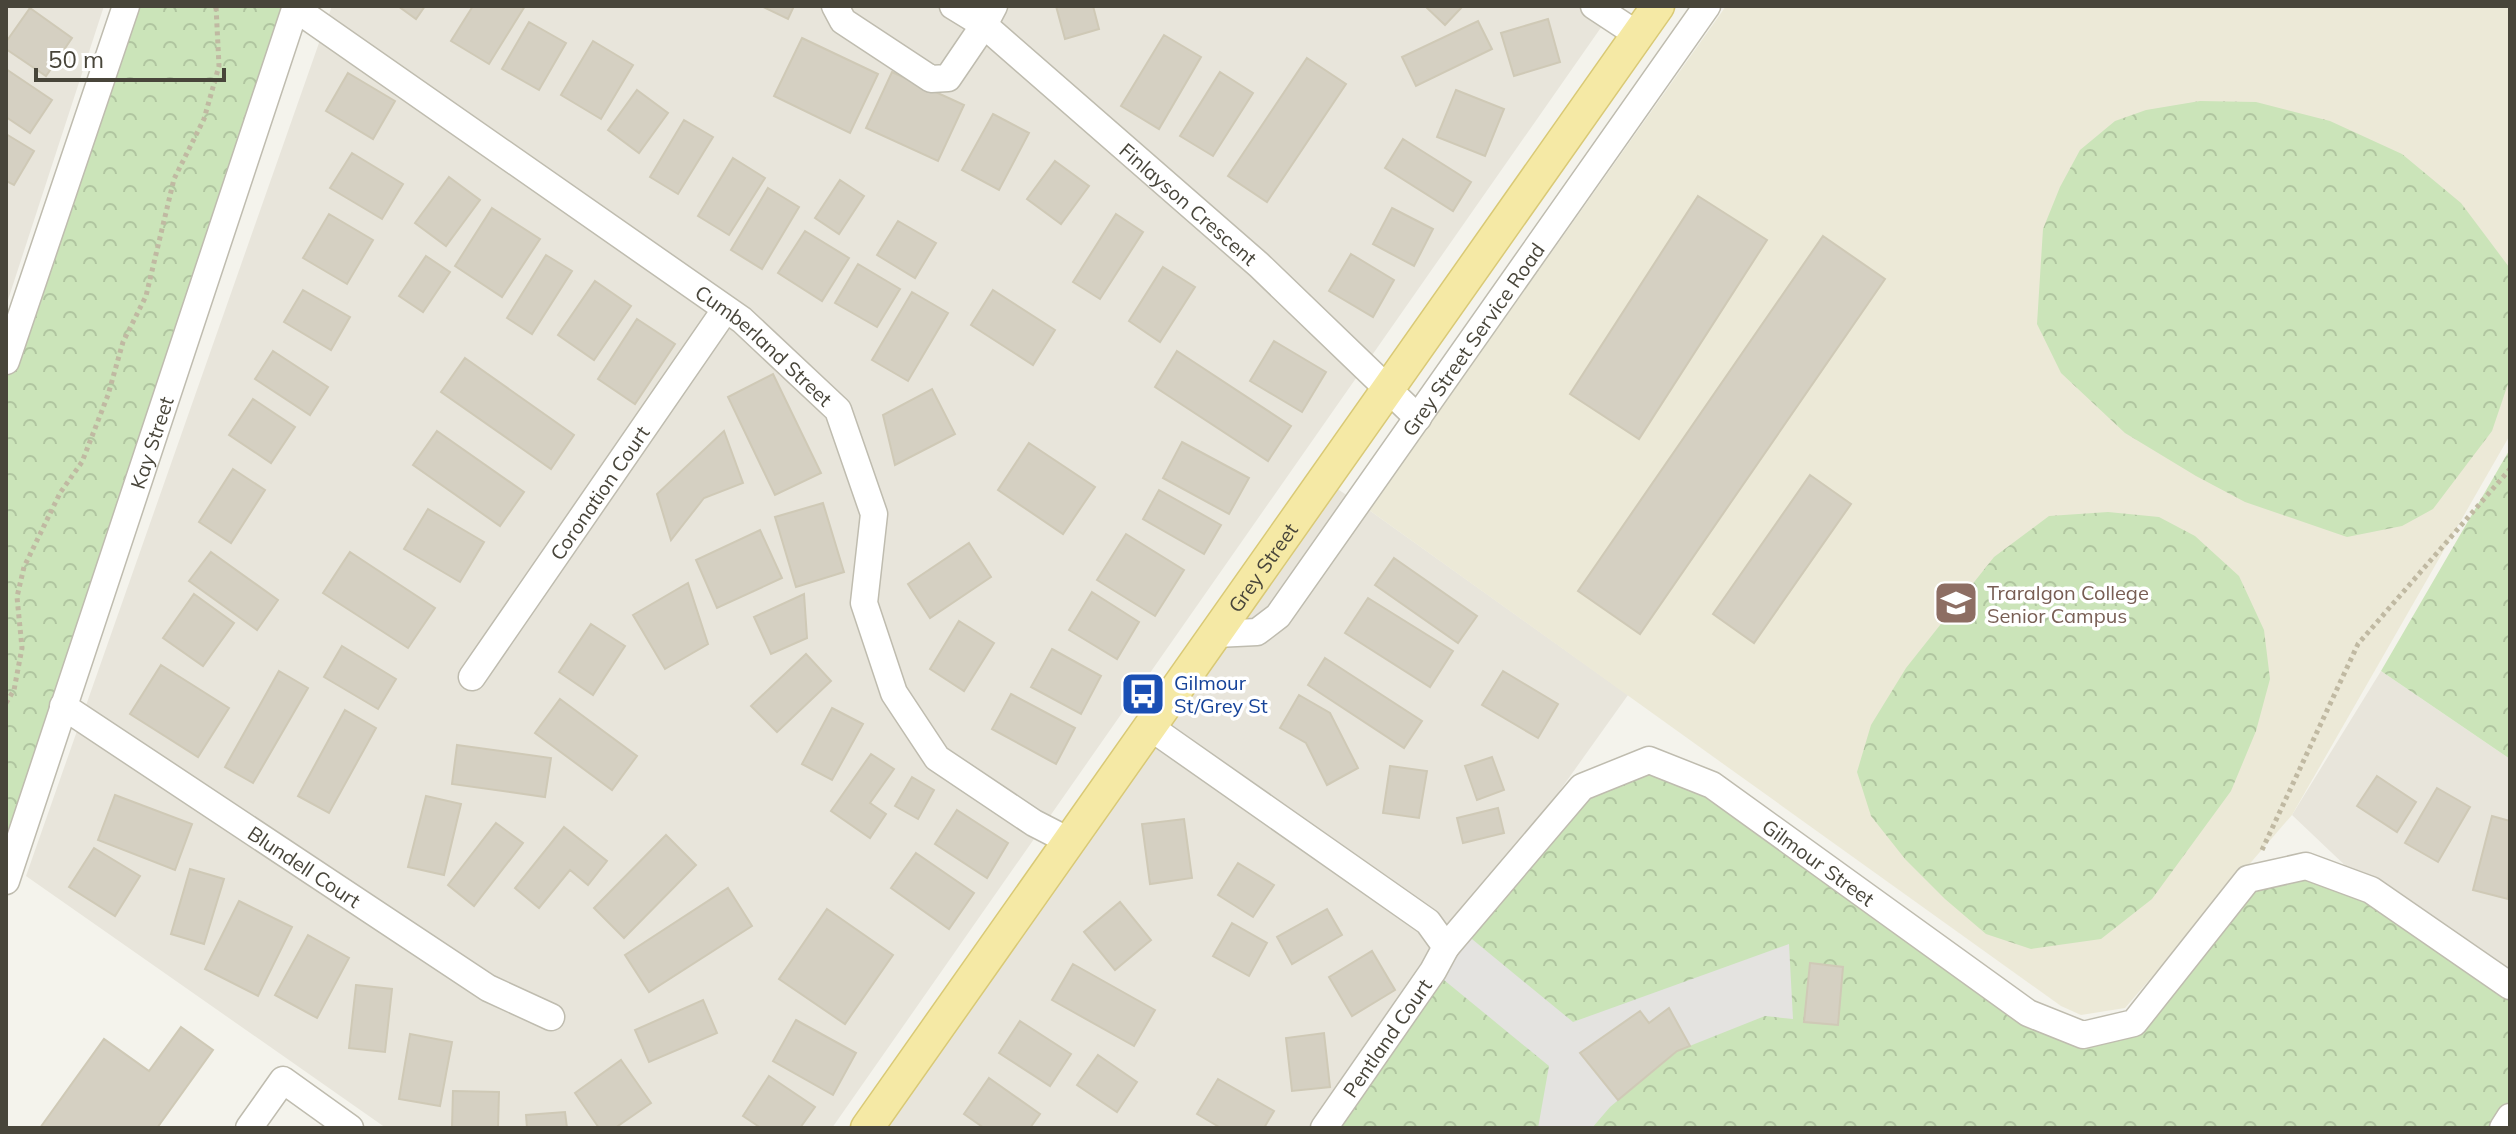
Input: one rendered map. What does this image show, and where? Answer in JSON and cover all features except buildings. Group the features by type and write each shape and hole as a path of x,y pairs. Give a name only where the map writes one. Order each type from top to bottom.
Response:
{"main road":[{"name":"Grey Street","path":"867,1128 1658,6"}],"street":[{"path":"6,361 126,6"},
{"path":"835,6 843,21 931,79 948,78 989,16"},
{"name":"Finlayson Crescent","path":"953,6 989,16 1259,265 1418,418"},
{"path":"1594,6 1638,35"},
{"name":"Grey Street Service Road","path":"1216,634 1257,632 1278,616 1707,6"},
{"name":"Cumberland Street","path":"295,7 742,320 838,410 874,514 864,603 894,693 937,758 1034,823 1069,841"},
{"name":"Kay Street","path":"6,881 295,7"},
{"path":"1607,78 1643,97"},
{"name":"Coronation Court","path":"472,677 725,310"},
{"name":"Blundell Court","path":"63,706 488,988 551,1017"},
{"path":"1150,727 1428,922 1446,947"},
{"name":"Gilmour Street","path":"1446,947 1582,787 1649,760 1712,785 2028,1013 2083,1035 2134,1023 2248,879"},
{"path":"2248,879 2306,866 2371,890 2510,986"},
{"name":"Pentland Court","path":"1324,1128 1433,971 1446,947"},
{"path":"249,1128 283,1080 350,1128"},
{"path":"2503,1128 2510,1117"}],"path":[{"path":"6,703 14,690 22,648 17,597 24,567 60,493 82,462 108,395 123,342 146,296 174,179 204,119 219,66 216,6"},
{"path":"2248,879 2358,644 2510,469"}],"shaded area":[{"path":"6,6 104,6 6,306"},
{"path":"332,6 1616,6 832,1128 386,1128 26,876"},
{"name":"Traralgon College Senior Campus","path":"1726,6 2510,6 2510,435 2292,815 2125,1008 2081,1015 2061,1006 1369,510"},
{"path":"1324,480 1628,695 1319,1128 867,1128"},
{"path":"2381,671 2510,759 2510,986 2371,890 2292,815"},
{"path":"1461,930 1573,1022 1789,944 1793,1019 1765,1016 1677,1051 1610,1107 1592,1128 1538,1128 1549,1066 1433,971"}],"green space":[{"path":"126,6 296,6 6,886 6,361"},
{"path":"2200,101 2256,102 2330,121 2402,154 2461,203 2509,267 2510,378 2492,431 2433,509 2402,526 2347,537 2245,502 2196,476 2125,433 2061,373 2037,324 2043,229 2060,187 2080,150 2115,121 2146,110"},
{"path":"2510,449 2510,759 2381,671"},
{"path":"2108,512 2159,517 2195,536 2239,576 2264,630 2270,679 2256,731 2231,791 2152,899 2101,939 2031,949 1986,934 1905,859 1871,816 1857,772 1871,725 1906,668 1994,557 2049,516"},
{"path":"1649,760 2083,1035 2134,1023 2248,879 2306,866 2510,986 2510,1117 2503,1128 1324,1128 1582,787"}],"place":[{"name":"Traralgon College Senior Campus","path":"1956,603"},
{"name":"Gilmour St/Grey St","path":"1143,694"}]}
